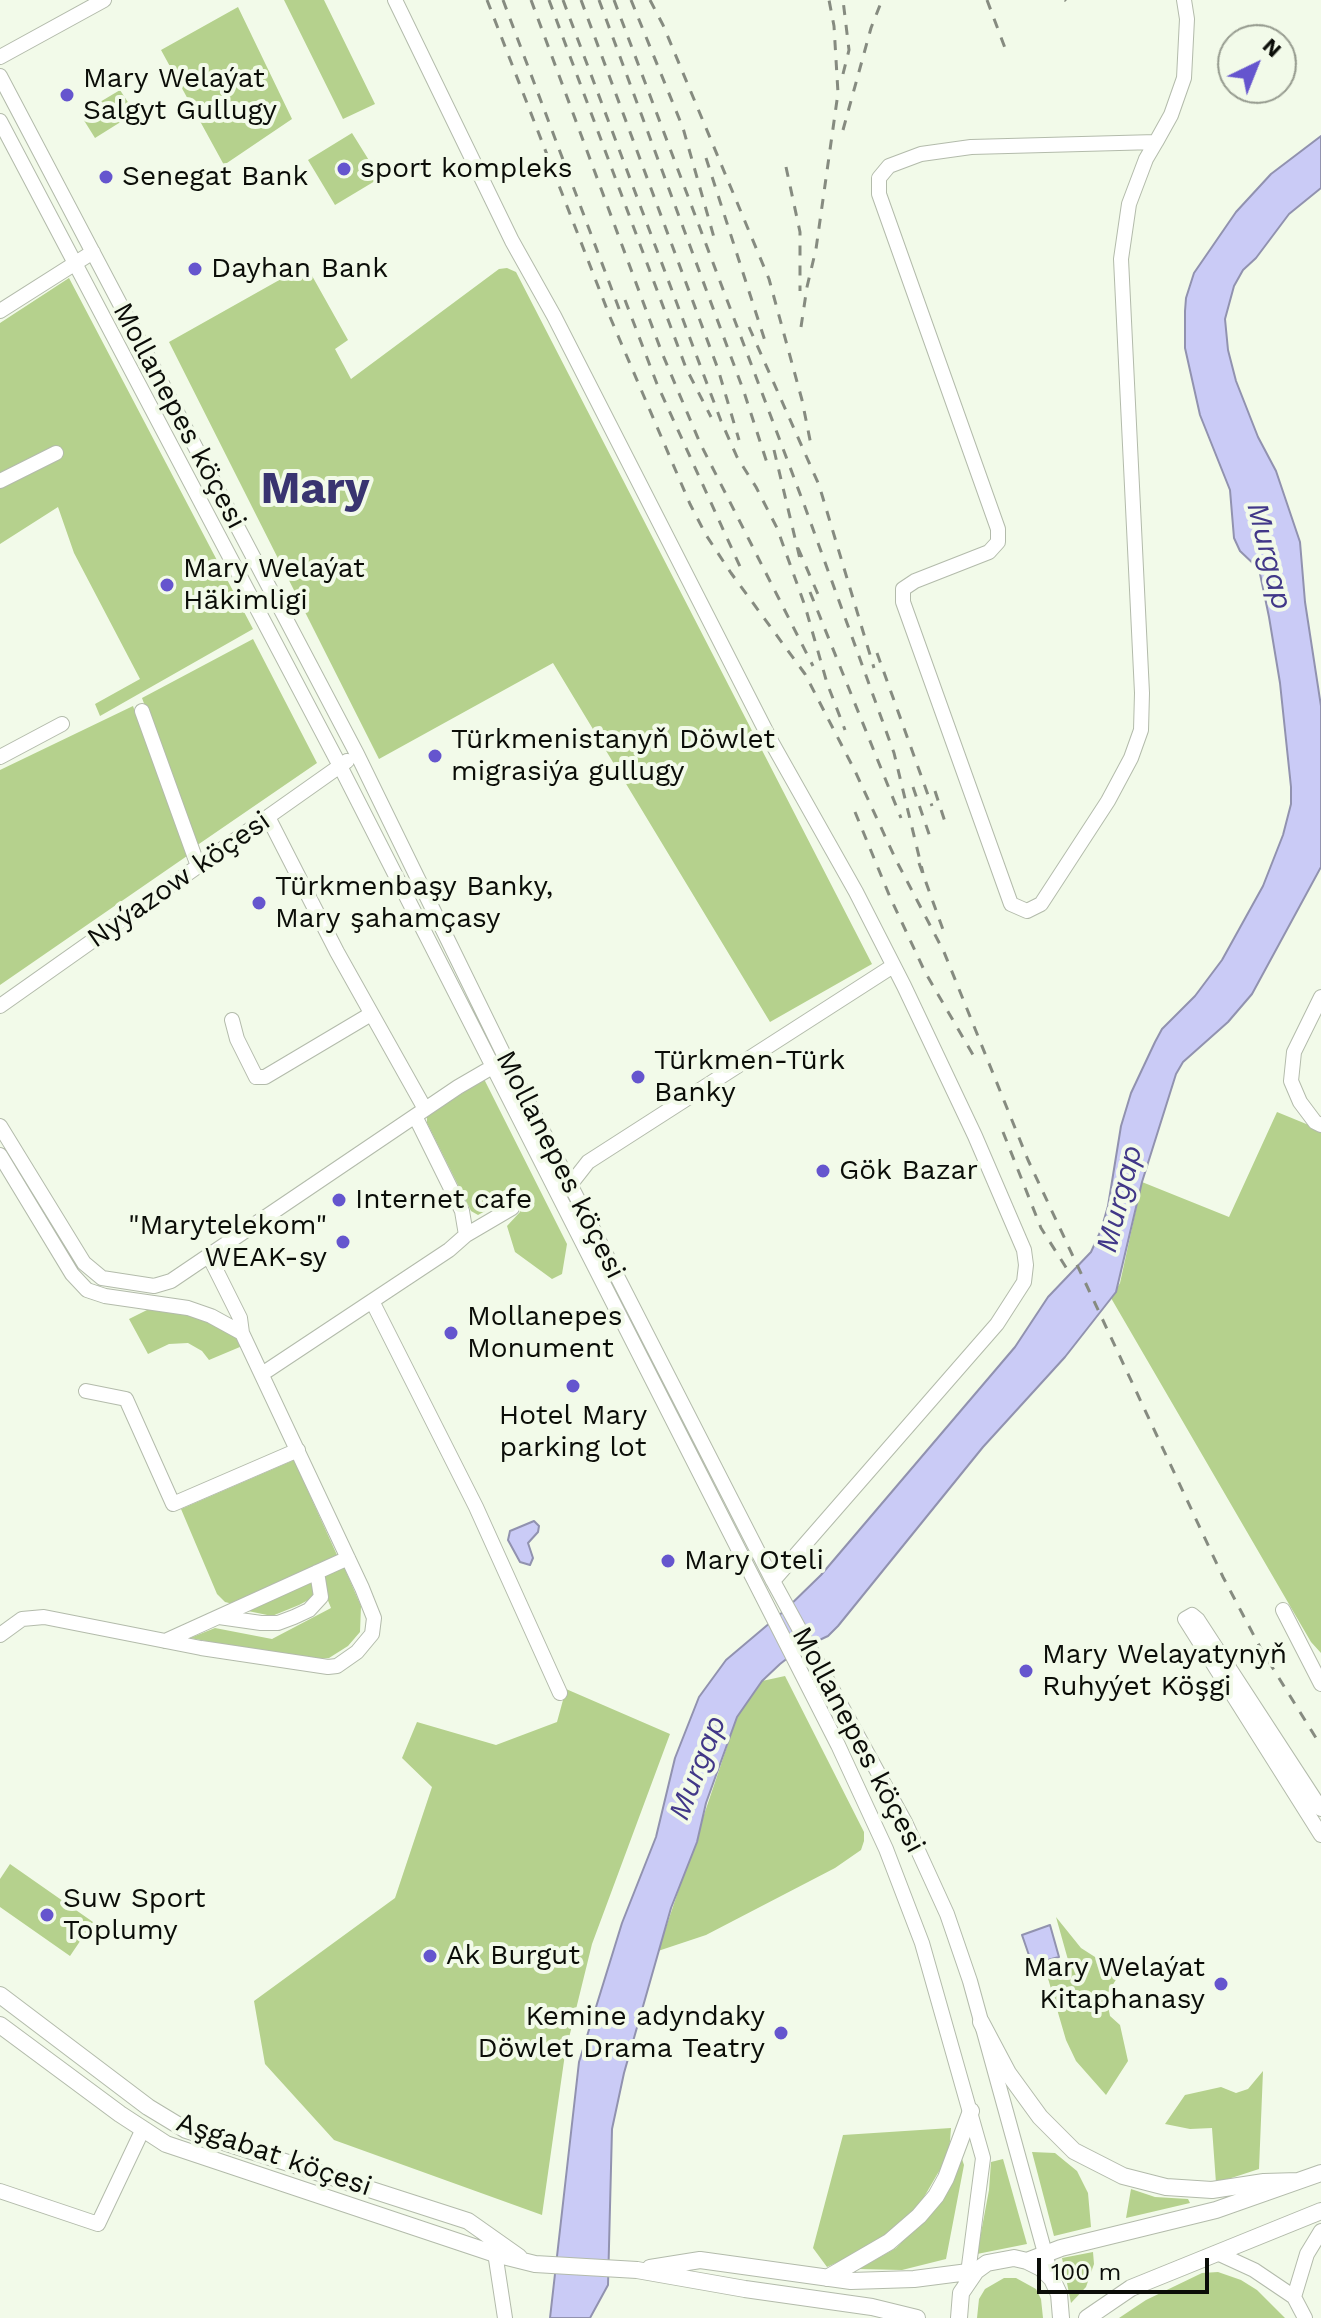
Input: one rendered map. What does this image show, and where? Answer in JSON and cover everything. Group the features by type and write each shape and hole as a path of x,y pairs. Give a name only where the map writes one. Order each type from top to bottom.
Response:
{"main road":[{"name":"Aşgabat köçesi","path":"0,1995 148,2107 186,2130 468,2221 494,2246"},
{"path":"981,2022 1008,2073 1040,2117 1074,2151 1123,2176 1166,2187 1212,2190 1264,2182 1298,2181"},
{"name":"Aşgabat köçesi","path":"0,2025 166,2144 494,2246 529,2262 637,2270 872,2307 917,2318"},
{"path":"827,2278 889,2242 928,2206 946,2178 971,2111"},
{"name":"Aşgabat köçesi","path":"637,2270 700,2260 851,2281 970,2274 1000,2259 1027,2261 1061,2248 1216,2210 1321,2173"},
{"path":"1087,2318 1131,2288 1321,2211"},
{"path":"1027,2261 1041,2268 1052,2279 1059,2294 1061,2318"},
{"path":"958,2318 961,2293 970,2274"},
{"path":"872,2307 888,2318"}],"street":[{"path":"0,57 104,0"},
{"path":"395,0 512,241 554,316 772,743 856,892 941,1064 1024,1250 1024,1282 997,1324 806,1547 773,1581"},
{"path":"1156,142 971,147 921,154 889,166 879,178 879,194 998,529 998,542 989,552 915,581 903,589 903,602 1011,904 1027,911 1041,904 1108,801 1131,758 1141,730 1142,693 1121,259 1129,204 1146,159 1156,142 1171,115 1184,78 1187,19 1184,0"},
{"name":"Mollanepes köçesi","path":"0,76 357,754 500,1063 764,1605 838,1745 886,1849 922,1943 983,2158 970,2274"},
{"name":"Mollanepes köçesi","path":"0,121 340,766 500,1063 570,1185 773,1581 905,1822 941,1902 970,1981 1052,2279"},
{"path":"0,311 93,252"},
{"path":"0,481 56,453"},
{"path":"142,711 198,866"},
{"path":"0,757 62,724"},
{"name":"Nyýazow köçesi","path":"0,1006 357,754"},
{"path":"268,817 420,1113 462,1211 466,1235"},
{"path":"570,1185 588,1162 893,966"},
{"path":"1321,997 1294,1052 1291,1081 1300,1102 1315,1122 1321,1125"},
{"path":"232,1020 237,1039 256,1077 265,1077 371,1014"},
{"path":"0,1126 84,1263 102,1278 154,1286 171,1281 420,1113 500,1063"},
{"path":"0,1155 72,1274 87,1290 105,1296 188,1308 211,1316 242,1333"},
{"path":"262,1374 449,1250 466,1235 512,1208"},
{"path":"0,1635 22,1619 44,1617 165,1641 328,1667 337,1666 365,1644 372,1634 372,1610 209,1256"},
{"path":"372,1301 476,1507 560,1693"},
{"path":"86,1391 126,1399 173,1504 298,1450"},
{"path":"165,1641 348,1558"},
{"path":"218,1617 278,1623 294,1617 309,1610 321,1597 317,1572"},
{"path":"1283,1610 1321,1684"},
{"path":"1321,1809 1198,1620 1192,1615 1185,1619 1321,1835"},
{"path":"838,1745 856,1734"},
{"path":"0,2191 98,2224 143,2129"},
{"path":"1294,2297 1307,2254 1321,2231"},
{"path":"494,2246 505,2318"},
{"path":"1217,2253 1254,2270 1294,2297 1305,2318"}],"green space":[{"path":"284,0 324,0 375,104 343,119"},
{"path":"238,7 292,119 224,165 161,50"},
{"path":"120,90 135,113 95,138 80,114"},
{"name":"sport kompleks","path":"352,133 380,178 335,205 308,160"},
{"path":"306,265 348,340 335,349 351,379 499,269 516,272 872,964 770,1022 553,663 379,759 169,342"},
{"path":"69,278 253,629 100,716 95,704 140,679 74,553 58,507 0,544 0,323"},
{"path":"253,639 317,763 196,846 142,698"},
{"path":"133,706 187,856 0,985 0,770"},
{"path":"484,1079 567,1244 562,1274 552,1279 515,1252 507,1226 520,1212 516,1203 507,1199 478,1215 471,1211 427,1123 427,1116"},
{"path":"1277,1112 1321,1130 1321,1653 1311,1642 1111,1298 1120,1283 1142,1182 1229,1217"},
{"path":"159,1304 188,1308 247,1344 209,1360 202,1351 188,1343 169,1344 148,1354 129,1319"},
{"path":"294,1460 337,1555 233,1604 225,1602 217,1594 181,1509"},
{"path":"344,1567 361,1606 360,1632 348,1646 329,1658 305,1660 190,1638 215,1628 272,1639 331,1608 319,1578"},
{"path":"310,1582 315,1593 299,1605 272,1616 248,1611"},
{"path":"785,1676 864,1832 861,1850 835,1868 706,1935 658,1951 737,1717 762,1681"},
{"path":"566,1689 670,1734 592,1944 565,2054 542,2215 334,2140 265,2064 254,2001 395,1898 432,1787 402,1758 417,1722 496,1745 557,1722"},
{"name":"Suw Sport Toplumy","path":"10,1864 93,1922 70,1956 0,1907 0,1879"},
{"path":"1056,1917 1081,1948 1120,1973 1106,1996 1110,2016 1120,2025 1128,2061 1106,2095 1076,2061 1066,2040 1047,1975 1070,1967"},
{"path":"1263,2071 1259,2169 1216,2183 1212,2128 1190,2129 1165,2124 1185,2095 1221,2087 1236,2093 1248,2089"},
{"path":"951,2128 949,2154 913,2216 875,2245 827,2267 813,2248 843,2135"},
{"path":"1032,2152 1055,2153 1077,2171 1088,2193 1091,2227 1054,2236"},
{"path":"960,2153 964,2165 946,2259 902,2270 859,2269 896,2248 934,2210"},
{"path":"1003,2159 1027,2244 977,2254 991,2162"},
{"path":"1131,2189 1155,2197 1188,2199 1190,2203 1126,2218"},
{"path":"1093,2252 1094,2264 1086,2287 1071,2303 1062,2258"},
{"path":"1218,2272 1257,2290 1285,2318 1119,2318 1146,2300 1202,2273"},
{"path":"1004,2278 1016,2278 1036,2289 1041,2299 1043,2318 977,2318 979,2299 985,2289"}],"water":[{"name":"Murgap","path":"1321,136 1321,188 1289,214 1256,258 1243,270 1234,286 1225,319 1228,350 1236,381 1258,437 1276,471 1300,542 1305,602 1321,706 1321,867 1252,994 1228,1022 1183,1062 1176,1074 1142,1182 1116,1292 1065,1357 983,1447 838,1626 828,1636 798,1650 780,1664 762,1681 737,1717 706,1803 697,1842 671,1908 624,2073 612,2129 608,2285 590,2318 550,2318 579,2062 622,1923 656,1837 675,1758 699,1697 726,1660 821,1575 1015,1347 1048,1297 1091,1252 1108,1206 1121,1126 1131,1093 1162,1029 1195,996 1222,960 1263,886 1283,835 1291,804 1291,787 1280,683 1269,617 1259,569 1240,551 1234,538 1230,490 1200,415 1185,348 1185,311 1194,273 1236,212 1271,174"},
{"path":"534,1521 539,1526 538,1532 528,1543 533,1558 530,1565 520,1562 508,1540 510,1531"},
{"path":"1050,1925 1059,1957 1032,1964 1022,1935"}],"railway":[{"path":"487,0 610,317 690,504 731,573 805,674 855,771 896,860 944,952 1028,1160 1223,1577 1261,1649 1321,1746"},
{"path":"503,0 621,314"},
{"path":"531,0 662,353 700,443 813,666"},
{"path":"549,0 686,368 711,417"},
{"path":"563,0 721,421 737,457 777,528 845,730"},
{"path":"581,0 718,369 739,440"},
{"path":"599,0 744,392 768,466"},
{"path":"614,0 894,753 923,873"},
{"path":"631,0 683,128 715,241"},
{"path":"650,0 769,279 802,400 812,450"},
{"path":"801,327 816,249 838,93 834,26 829,0"},
{"path":"843,0 849,50 843,74"},
{"path":"843,130 871,28 882,0"},
{"path":"987,0 1008,56"},
{"path":"706,158 765,341"},
{"path":"786,167 800,232 800,291"},
{"path":"625,300 657,384 742,571"},
{"path":"749,327 819,485 874,668"},
{"path":"774,450 800,559"},
{"path":"798,548 820,599"},
{"path":"810,592 901,818"},
{"path":"877,653 932,806"},
{"path":"913,787 930,837"},
{"path":"935,791 946,825"},
{"path":"855,812 925,972 976,1060"},
{"path":"919,863 946,938"},
{"path":"1003,1132 1041,1228 1067,1269"}],"place":[{"name":"Mary Welaýat Salgyt Gullugy","path":"67,95"},
{"name":"sport kompleks","path":"344,169"},
{"name":"Senegat Bank","path":"106,177"},
{"name":"Dayhan Bank","path":"195,269"},
{"name":"Mary Welaýat Häkimligi","path":"167,585"},
{"name":"Türkmenistanyň Döwlet migrasiýa gullugy","path":"435,756"},
{"name":"Türkmenbaşy Banky, Mary şahamçasy","path":"259,903"},
{"name":"Türkmen-Türk Banky","path":"638,1077"},
{"name":"Gök Bazar","path":"823,1171"},
{"name":"Internet cafe","path":"339,1200"},
{"name":"\"Marytelekom\" WEAK-sy","path":"343,1242"},
{"name":"Mollanepes Monument","path":"451,1333"},
{"name":"Hotel Mary parking lot","path":"573,1386"},
{"name":"Mary Oteli","path":"668,1561"},
{"name":"Mary Welayatynyň Ruhyýet Köşgi","path":"1026,1671"},
{"name":"Suw Sport Toplumy","path":"47,1915"},
{"name":"Ak Burgut","path":"430,1956"},
{"name":"Mary Welaýat Kitaphanasy","path":"1221,1984"},
{"name":"Kemine adyndaky Döwlet Drama Teatry","path":"781,2033"}],"district":[{"name":"Mary","path":"315,490"}]}
